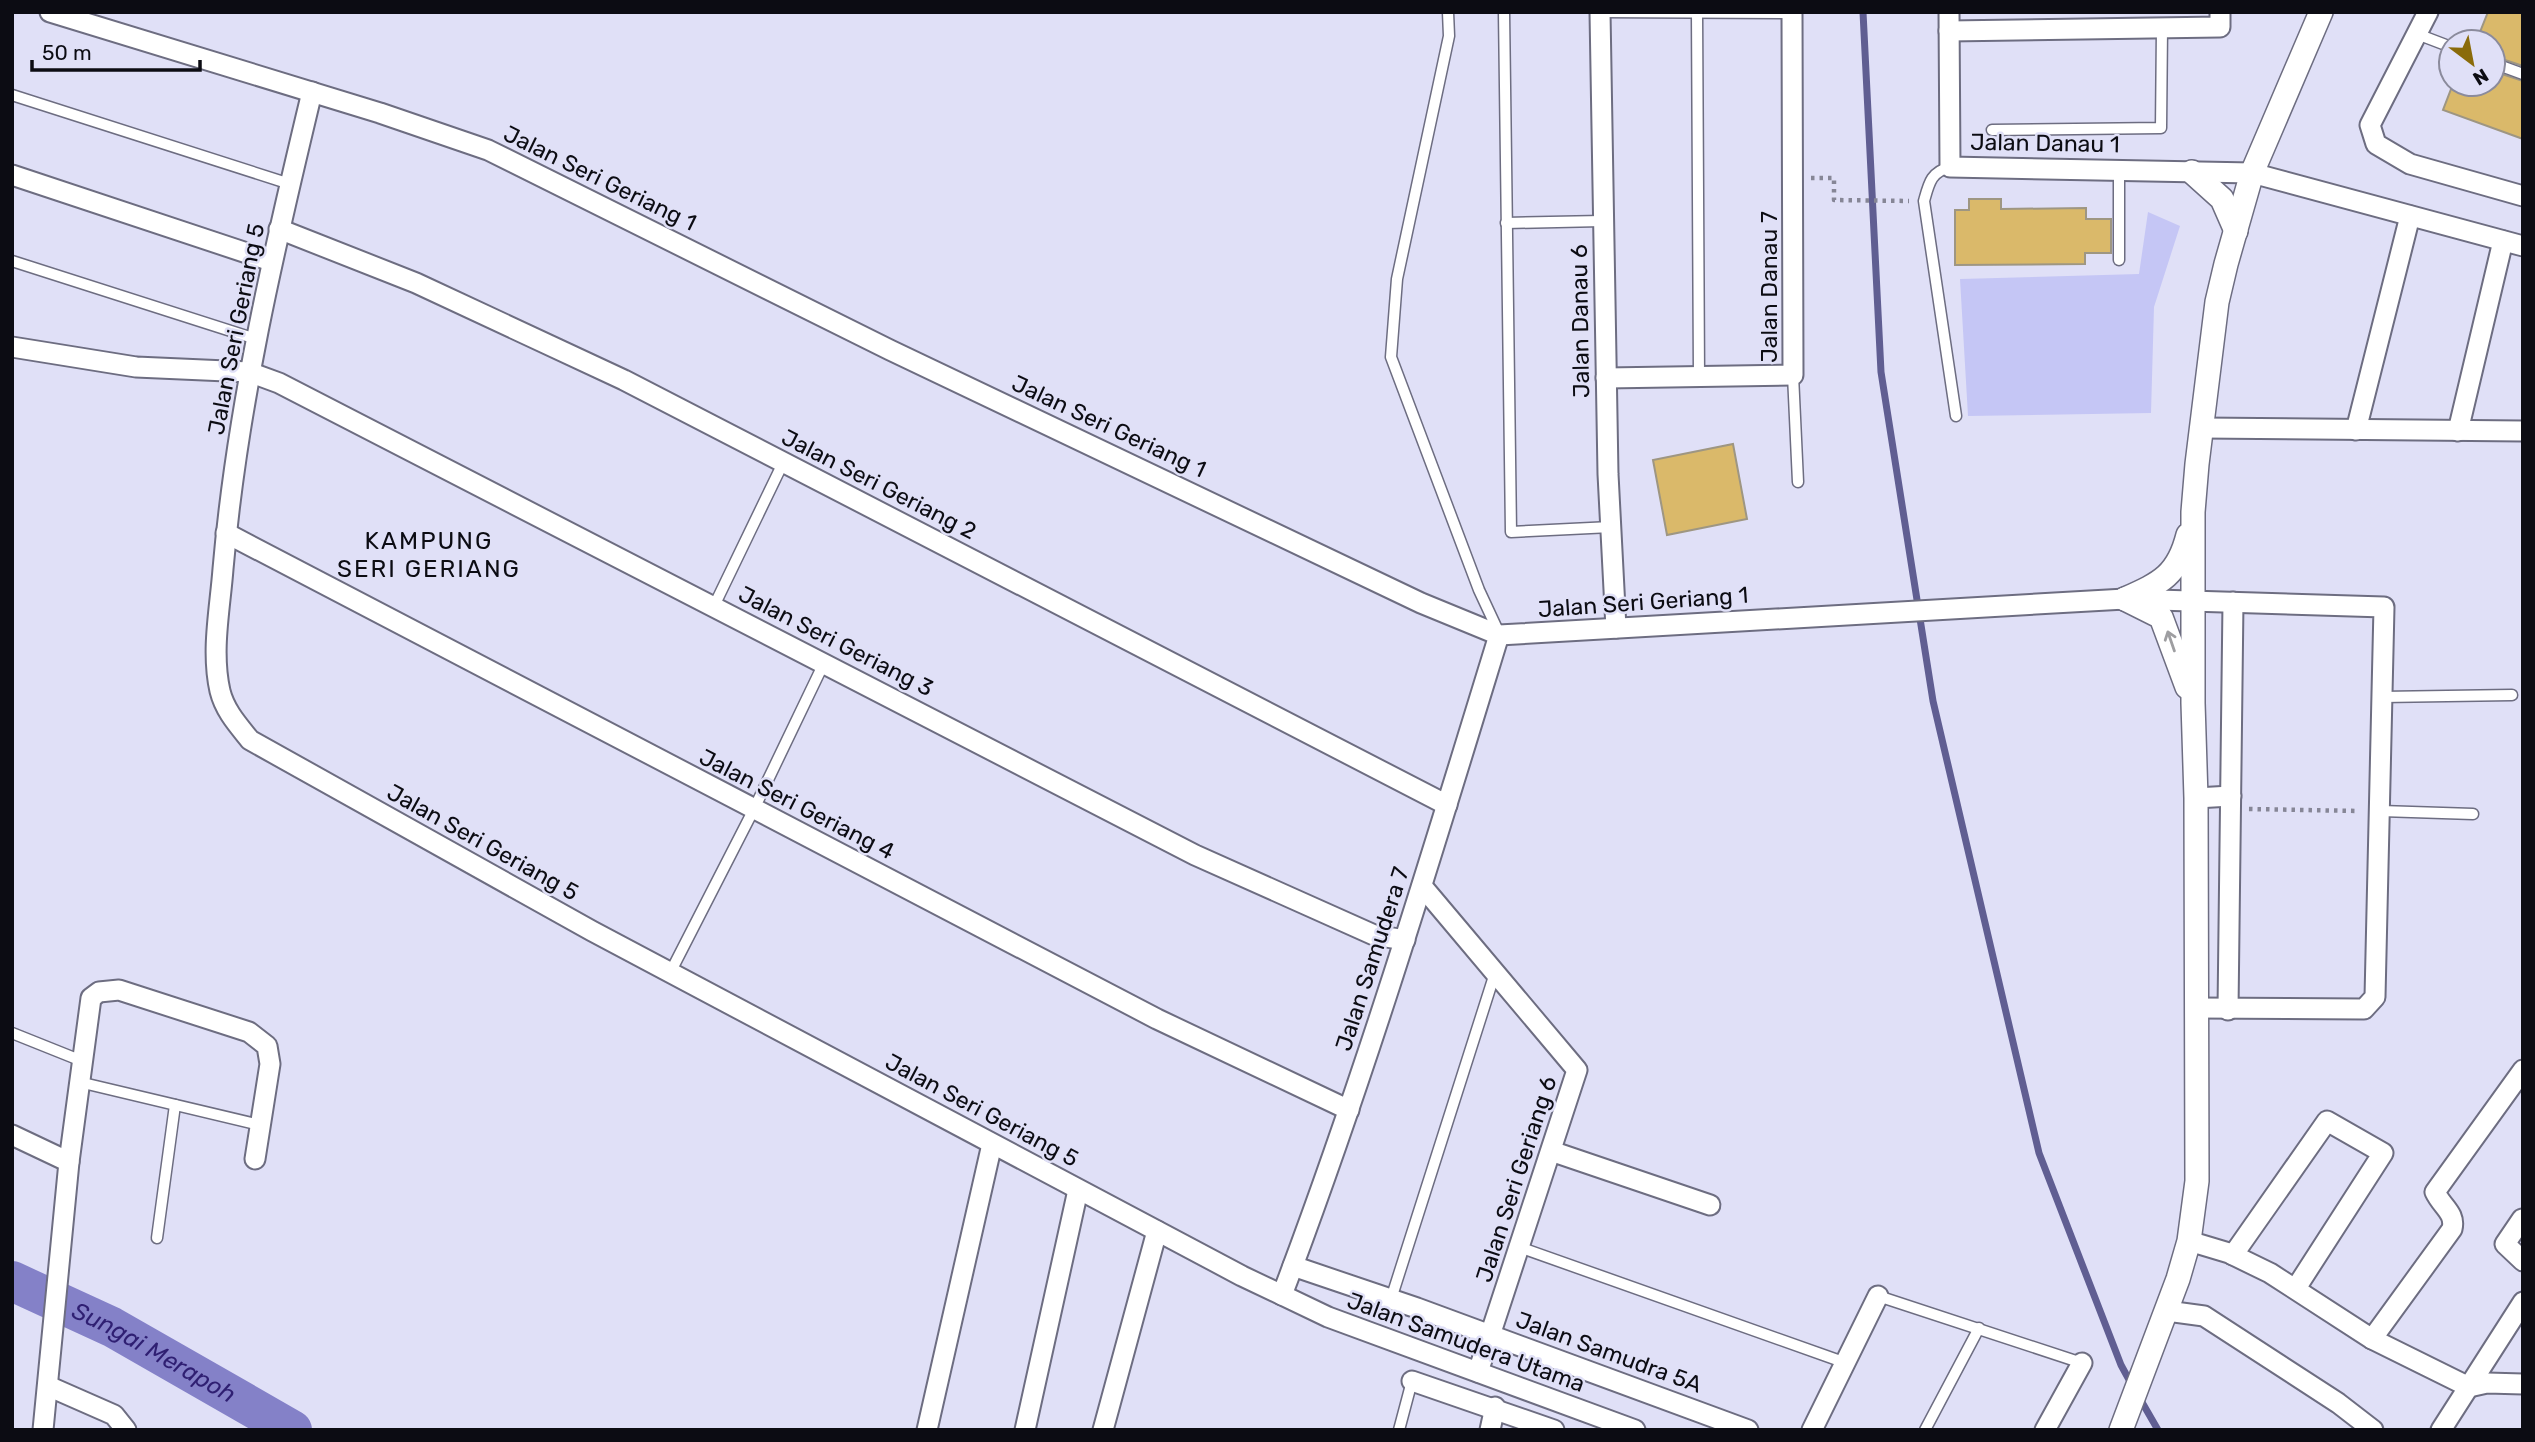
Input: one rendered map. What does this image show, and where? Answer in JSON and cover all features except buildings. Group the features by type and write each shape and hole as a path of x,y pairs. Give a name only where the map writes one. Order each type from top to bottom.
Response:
{"street":[{"name":"Jalan Seri Geriang 1","path":"50,12 312,92 488,150 890,350 1421,603 1499,635 2125,599 2384,607 2382,697"},
{"name":"Jalan Danau 6","path":"1600,12 1606,378 1616,628"},
{"path":"2121,1430 2167,1311 2189,1241 2197,1181 2193,512 2217,302 2252,173 2321,12"},
{"path":"2428,12 2370,125 2376,144 2410,164 2523,196"},
{"name":"Jalan Danau 7","path":"1606,378 1793,375 1792,13"},
{"path":"1949,22 2162,28 2220,20"},
{"name":"Jalan Danau 1","path":"1949,22 1950,167 2119,168 2252,173 2523,246"},
{"name":"Jalan Seri Geriang 5","path":"312,92 271,261 249,372 226,533 215,660 220,693 229,715 250,740 670,973 1282,1296"},
{"path":"2192,172 2222,199 2236,231"},
{"path":"12,174 271,261"},
{"path":"2356,430 2410,216"},
{"name":"Jalan Seri Geriang 2","path":"279,229 428,289 624,380 1447,805"},
{"path":"2458,430 2502,241"},
{"name":"Jalan Seri Geriang 3","path":"12,347 136,367 249,372 279,383 1195,855 1374,935 1405,940"},
{"path":"2202,428 2523,431"},
{"path":"2125,599 2155,586 2174,570 2182,558 2193,512"},
{"name":"Jalan Seri Geriang 4","path":"226,533 1157,1018 1349,1110"},
{"path":"2125,599 2161,617 2193,703"},
{"path":"2228,1010 2233,602"},
{"name":"Jalan Samudera 7","path":"1282,1296 1349,1110 1405,940 1499,635"},
{"path":"2196,1008 2364,1009 2375,997 2382,697"},
{"path":"2196,798 2231,802"},
{"name":"Jalan Seri Geriang 6","path":"1422,886 1577,1070 1478,1372"},
{"path":"43,1430 69,1162 86,1015 91,998 99,992 119,990 249,1032 267,1046 270,1064 255,1159"},
{"path":"2372,1339 2452,1229 2454,1221 2450,1212 2435,1192 2523,1070"},
{"path":"2233,1255 2328,1121 2383,1153 2296,1288"},
{"path":"12,1135 69,1162"},
{"path":"927,1430 992,1144"},
{"path":"1551,1151 1710,1205"},
{"path":"1025,1430 1078,1190"},
{"path":"2522,1219 2505,1244 2523,1261"},
{"path":"1103,1430 1157,1231"},
{"path":"2189,1241 2233,1255 2296,1288 2372,1339 2469,1387 2487,1383 2523,1384"},
{"name":"Jalan Samudra 5A","path":"1293,1266 1491,1335 1748,1430"},
{"name":"Jalan Samudera Utama","path":"1282,1296 1328,1317 1635,1430"},
{"path":"1812,1430 1878,1296"},
{"path":"2441,1430 2523,1302"},
{"path":"2167,1311 2204,1316 2338,1403 2373,1430"},
{"path":"2045,1430 2082,1363"},
{"path":"1412,1381 1555,1430"},
{"path":"48,1385 114,1415 126,1430"},
{"path":"1490,1430 1495,1408"}],"lane":[{"path":"1448,12 1449,36 1397,279 1391,357 1479,590 1499,635"},
{"path":"1504,12 1511,532 1611,527"},
{"path":"1600,12 1792,13"},
{"path":"1697,13 1699,376"},
{"path":"1992,130 2161,128 2162,28"},
{"path":"2417,34 2437,42"},
{"path":"12,95 290,184"},
{"path":"1950,167 1937,170 1930,180 1924,201 1956,416"},
{"path":"2119,168 2119,260"},
{"path":"1506,223 1602,221"},
{"path":"12,261 256,339"},
{"path":"1793,375 1798,482"},
{"path":"714,606 783,463"},
{"path":"670,973 754,809 824,663"},
{"path":"2382,697 2512,695"},
{"path":"2381,811 2473,814"},
{"path":"1391,1299 1495,973"},
{"path":"12,1033 82,1061"},
{"path":"79,1082 260,1125"},
{"path":"156,1238 175,1105"},
{"path":"1519,1247 1846,1363"},
{"path":"1878,1296 2082,1363"},
{"path":"1925,1430 1979,1328"},
{"path":"1399,1430 1412,1381"}],"path":[{"path":"1834,178 1834,200 1910,201"},
{"path":"2231,802 2381,811"}],"shaded area":[{"path":"2148,212 2180,226 2154,307 2151,413 1968,416 1960,279 2139,274"}],"waterway":[{"path":"1863,12 1881,372 1933,701 2039,1153 2121,1365 2133,1387"},
{"name":"Sungai Merapoh","path":"12,1281 112,1327 292,1430"},
{"path":"2139,1397 2158,1430"}],"district":[{"name":"KAMPUNG SERI GERIANG","path":"429,555"}]}
